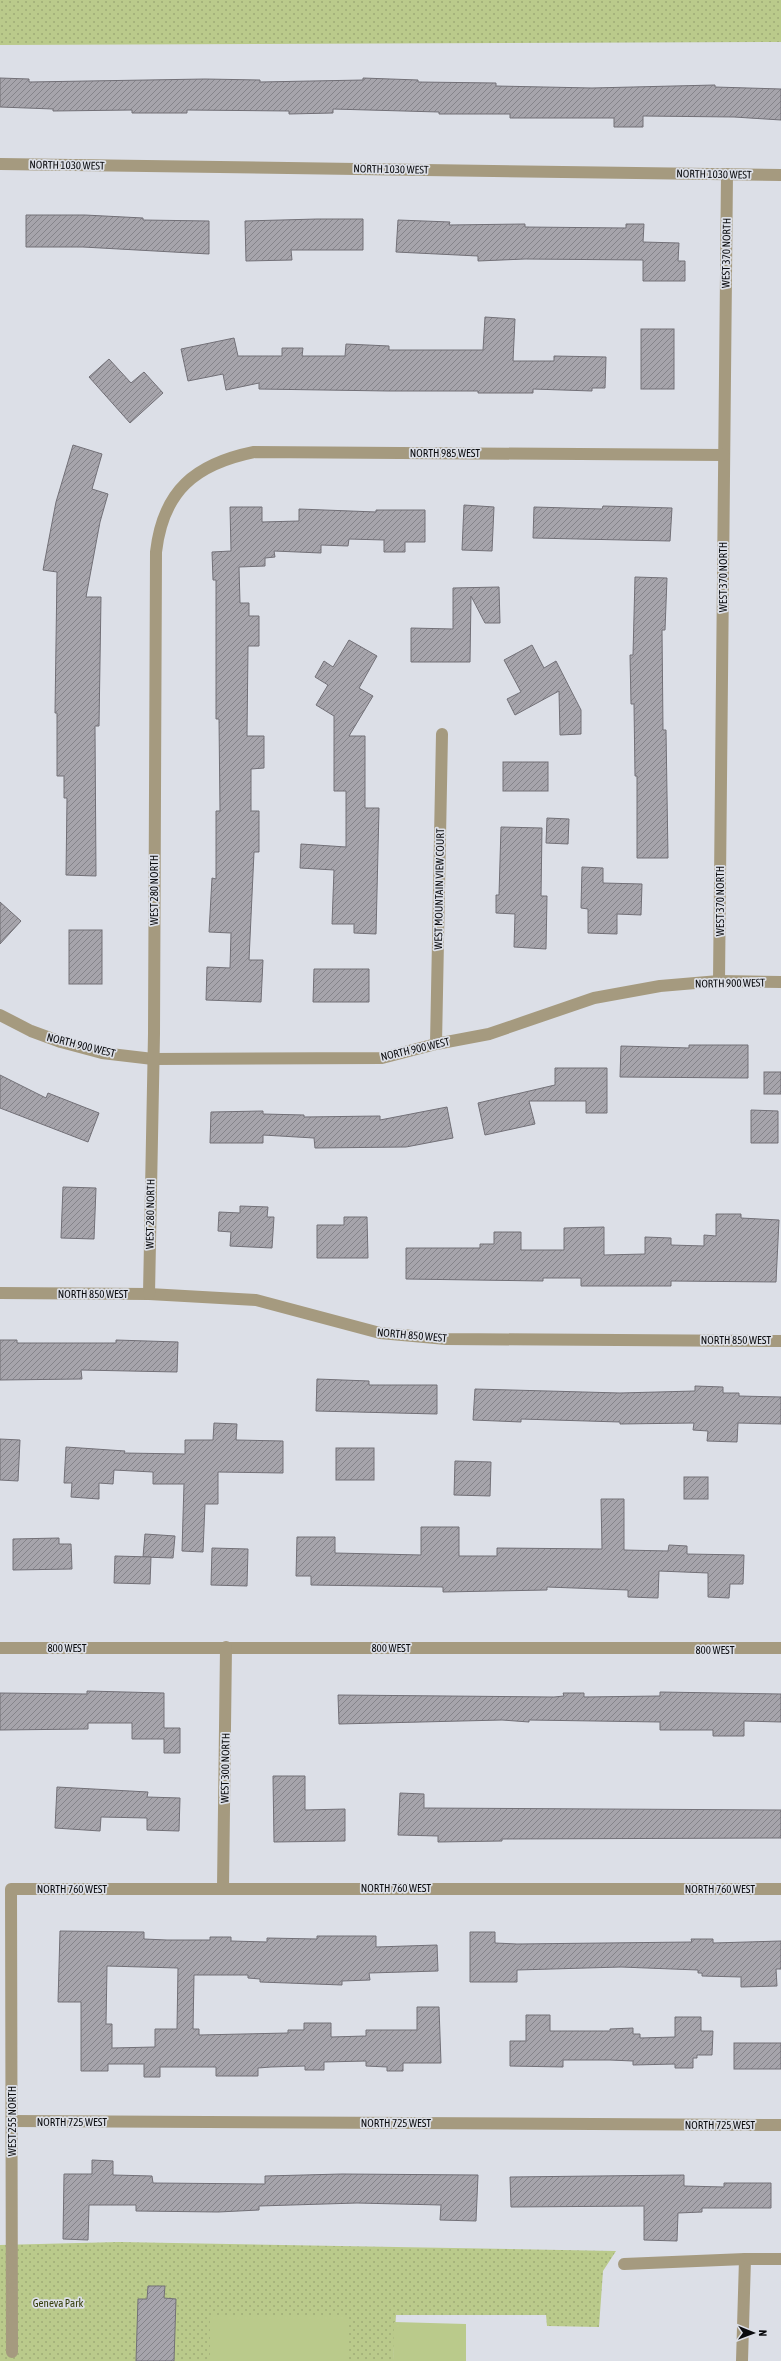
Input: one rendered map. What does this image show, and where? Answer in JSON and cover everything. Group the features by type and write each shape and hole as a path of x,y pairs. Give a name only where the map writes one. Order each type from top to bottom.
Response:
{"street":[{"name":"NORTH 1030 WEST","path":"0,164 781,175"},
{"name":"WEST 370 NORTH","path":"719,981 727,174"},
{"name":"NORTH 985 WEST","path":"178,492 205,468 227,458 254,452 724,455"},
{"name":"WEST 280 NORTH","path":"149,1294 156,552 158,532 164,513 178,492"},
{"name":"WEST MOUNTAIN VIEW COURT","path":"436,1044 442,734"},
{"name":"NORTH 900 WEST","path":"0,1015 31,1031 61,1042 102,1053 152,1059 382,1058 436,1044 489,1034 594,998 660,986 719,981 781,982"},
{"name":"NORTH 850 WEST","path":"0,1293 149,1294 256,1300 380,1333 446,1338 781,1341"},
{"name":"WEST 300 NORTH","path":"223,1888 226,1647"},
{"name":"800 WEST","path":"0,1648 781,1648"},
{"name":"NORTH 760 WEST","path":"12,1889 781,1889"},
{"name":"WEST 255 NORTH","path":"12,1889 12,2352"},
{"name":"NORTH 725 WEST","path":"12,2121 781,2125"},
{"path":"742,2361 745,2259"},
{"path":"624,2264 781,2259"}],"green space":[{"path":"0,0 781,0 781,42 0,45"},
{"name":"Geneva Park","path":"119,2242 616,2251 603,2271 599,2327 547,2326 546,2315 396,2315 393,2361 0,2361 0,2245"},
{"path":"210,2317 348,2317 348,2361 210,2361"},
{"path":"394,2322 466,2324 466,2361 393,2361"}],"building":[{"path":"0,78 29,79 29,82 205,79 260,80 260,82 363,80 363,78 418,80 418,82 496,83 496,86 592,88 715,85 715,87 781,89 781,120 734,117 643,116 643,127 614,127 614,118 510,118 510,114 439,114 439,112 333,109 333,113 289,114 289,111 187,110 187,113 132,113 132,110 53,111 53,109 0,107"},
{"path":"26,215 85,215 143,218 143,220 209,221 209,254 83,247 26,247"},
{"path":"363,219 363,250 291,250 292,260 246,261 245,221"},
{"path":"398,220 450,222 449,225 525,224 525,227 626,228 626,224 644,224 643,242 679,243 678,261 685,261 685,281 643,281 643,260 525,259 478,261 478,256 396,252"},
{"path":"485,317 515,319 513,361 554,361 554,356 606,357 605,388 592,388 592,391 533,389 533,393 478,393 478,391 259,389 259,383 226,390 223,374 188,381 181,349 234,338 238,356 282,356 282,348 303,348 302,356 345,356 346,344 389,346 389,350 483,350"},
{"path":"641,329 674,329 674,389 641,389"},
{"path":"109,359 131,383 144,372 163,393 130,423 89,377"},
{"path":"73,445 102,454 92,489 108,494 100,522 86,597 101,597 99,726 95,726 96,876 66,875 67,798 64,798 64,776 57,776 57,713 55,713 57,572 43,570 56,502"},
{"path":"464,505 494,507 492,551 462,550"},
{"path":"603,506 672,508 670,541 533,538 534,507 602,509"},
{"path":"230,507 262,507 262,522 299,521 299,509 376,512 376,510 425,510 425,542 405,542 405,552 384,552 384,540 349,539 348,546 321,545 321,553 274,551 275,557 265,558 265,566 239,567 240,603 249,603 249,616 259,616 259,646 248,646 247,736 264,736 264,768 251,769 251,811 259,811 259,852 254,852 249,960 263,960 261,1002 206,1000 207,967 230,968 231,933 209,932 212,878 216,879 216,811 220,811 219,719 216,719 216,580 213,580 212,552 231,551"},
{"path":"635,577 667,578 665,630 662,630 663,730 666,730 668,858 637,858 637,776 635,776 634,704 631,704 630,655 633,655"},
{"path":"499,587 500,623 485,623 471,596 470,662 411,662 411,628 453,629 453,588"},
{"path":"349,640 377,656 359,688 373,696 349,736 365,736 365,808 379,808 376,934 354,933 354,924 332,924 334,870 300,868 301,844 346,847 346,791 334,791 334,716 316,705 328,685 315,677 324,661 333,667"},
{"path":"532,645 544,668 556,661 581,710 581,734 560,735 559,691 515,715 507,699 521,692 504,660"},
{"path":"503,762 548,762 548,791 503,791"},
{"path":"547,818 569,819 568,844 546,843"},
{"path":"501,827 542,828 541,896 547,896 546,949 514,947 515,914 496,913 496,895 499,895"},
{"path":"582,867 603,868 603,883 642,884 641,915 617,914 617,934 588,933 588,909 581,908"},
{"path":"0,902 21,921 0,944"},
{"path":"69,930 102,930 102,984 69,984"},
{"path":"314,969 369,969 369,1002 313,1002"},
{"path":"689,1045 748,1045 748,1078 620,1077 621,1046 689,1048"},
{"path":"555,1068 607,1068 607,1113 586,1113 586,1101 529,1101 535,1124 485,1135 478,1103 555,1085"},
{"path":"764,1072 781,1072 781,1094 764,1094"},
{"path":"0,1075 46,1098 48,1093 99,1113 88,1142 0,1108"},
{"path":"447,1107 453,1138 406,1147 315,1148 314,1138 263,1135 263,1143 210,1143 211,1112 263,1111 263,1114 304,1115 304,1117 380,1116 380,1120"},
{"path":"751,1110 778,1111 778,1143 751,1143"},
{"path":"63,1187 96,1188 94,1239 61,1238"},
{"path":"240,1206 268,1207 267,1217 274,1217 272,1248 230,1246 231,1232 218,1231 219,1212 240,1213"},
{"path":"716,1214 741,1214 741,1218 779,1220 776,1282 671,1281 671,1286 581,1286 581,1278 543,1278 543,1281 406,1279 406,1248 480,1248 480,1244 494,1244 494,1232 521,1232 521,1250 564,1250 564,1228 604,1227 604,1255 645,1254 645,1237 671,1238 671,1245 704,1246 704,1235 716,1236"},
{"path":"344,1217 367,1217 368,1258 317,1258 317,1225 344,1225"},
{"path":"0,1340 17,1340 17,1343 116,1343 116,1340 178,1342 177,1372 81,1370 82,1379 0,1380"},
{"path":"317,1379 369,1381 369,1385 437,1385 437,1414 316,1411"},
{"path":"695,1386 723,1387 723,1393 739,1393 739,1396 781,1397 781,1424 738,1423 737,1442 707,1441 708,1431 693,1430 694,1423 620,1424 620,1422 521,1419 521,1422 473,1420 475,1389 620,1393 695,1391"},
{"path":"214,1423 237,1424 236,1440 283,1441 283,1473 218,1472 218,1504 205,1504 203,1552 182,1551 184,1484 153,1484 153,1472 114,1470 113,1484 99,1483 99,1499 71,1497 72,1483 64,1483 66,1447 125,1451 124,1453 185,1454 185,1440 213,1440"},
{"path":"0,1439 20,1440 18,1481 0,1480"},
{"path":"336,1448 374,1448 374,1480 336,1480"},
{"path":"455,1461 491,1462 490,1496 454,1495"},
{"path":"684,1477 708,1477 708,1499 684,1499"},
{"path":"601,1499 624,1499 624,1550 668,1551 669,1545 687,1546 687,1554 744,1555 743,1584 730,1584 729,1598 708,1597 708,1573 659,1571 658,1598 628,1597 628,1590 547,1587 547,1590 443,1592 443,1587 311,1585 311,1576 296,1576 297,1537 335,1537 335,1553 421,1555 421,1527 459,1527 459,1556 497,1556 497,1548 602,1549"},
{"path":"145,1534 175,1536 173,1558 143,1557"},
{"path":"59,1538 59,1544 71,1544 72,1569 13,1570 13,1539"},
{"path":"212,1548 248,1549 247,1586 211,1585"},
{"path":"115,1556 151,1557 150,1584 114,1583"},
{"path":"87,1691 164,1693 164,1728 180,1728 180,1753 164,1753 164,1739 132,1739 132,1723 88,1723 88,1729 0,1730 0,1693 87,1694"},
{"path":"660,1692 781,1694 781,1722 744,1721 744,1736 713,1736 713,1730 660,1730 660,1722 529,1720 529,1722 502,1720 339,1724 338,1695 554,1697 564,1696 563,1693 584,1693 584,1697 660,1696"},
{"path":"273,1776 305,1776 305,1810 345,1809 345,1841 274,1842"},
{"path":"57,1787 148,1792 147,1797 180,1798 179,1831 147,1830 147,1818 101,1817 100,1831 55,1828"},
{"path":"400,1793 424,1794 424,1808 781,1810 781,1838 502,1839 502,1841 438,1842 438,1836 398,1835"},
{"path":"60,1931 144,1932 144,1939 210,1940 210,1937 231,1937 231,1941 267,1942 267,1938 317,1939 317,1936 376,1936 376,1947 437,1945 438,1971 369,1973 370,1980 342,1981 342,1985 260,1982 260,1979 248,1978 248,1975 194,1975 193,2029 199,2029 199,2035 288,2033 288,2030 304,2030 304,2023 331,2023 331,2037 366,2036 366,2030 417,2030 417,2007 439,2007 441,2063 403,2063 403,2071 387,2071 387,2067 366,2066 366,2061 324,2062 324,2070 305,2070 305,2066 258,2068 258,2076 216,2076 216,2067 160,2067 160,2077 144,2077 144,2064 108,2064 108,2071 81,2071 81,2002 58,2002","holes":["107,1966 178,1968 177,2029 155,2029 155,2047 112,2048 112,2024 106,2024"]},
{"path":"470,1932 495,1932 495,1943 517,1944 692,1942 691,1939 713,1939 713,1943 781,1941 781,1969 776,1969 777,1986 741,1987 741,1977 702,1976 702,1973 698,1973 698,1970 621,1967 517,1970 517,1982 470,1982"},
{"path":"526,2015 550,2015 550,2031 610,2031 610,2029 633,2028 633,2034 640,2034 640,2038 675,2037 675,2017 701,2017 701,2031 713,2031 712,2055 697,2055 697,2058 693,2058 693,2068 675,2068 675,2064 633,2065 633,2061 610,2060 563,2060 563,2067 510,2066 510,2041 526,2041"},
{"path":"734,2043 781,2043 781,2069 734,2069"},
{"path":"92,2160 113,2161 113,2175 152,2176 153,2183 265,2184 265,2176 342,2174 478,2175 476,2221 440,2220 441,2205 357,2203 259,2206 259,2210 218,2212 136,2211 136,2205 89,2205 88,2240 63,2239 64,2174 92,2174"},
{"path":"684,2175 684,2186 724,2187 724,2183 771,2183 771,2208 702,2208 702,2212 678,2213 677,2241 644,2240 644,2206 511,2207 510,2177"},
{"path":"148,2286 165,2286 164,2298 176,2299 174,2361 136,2361 138,2299 147,2299"}]}
